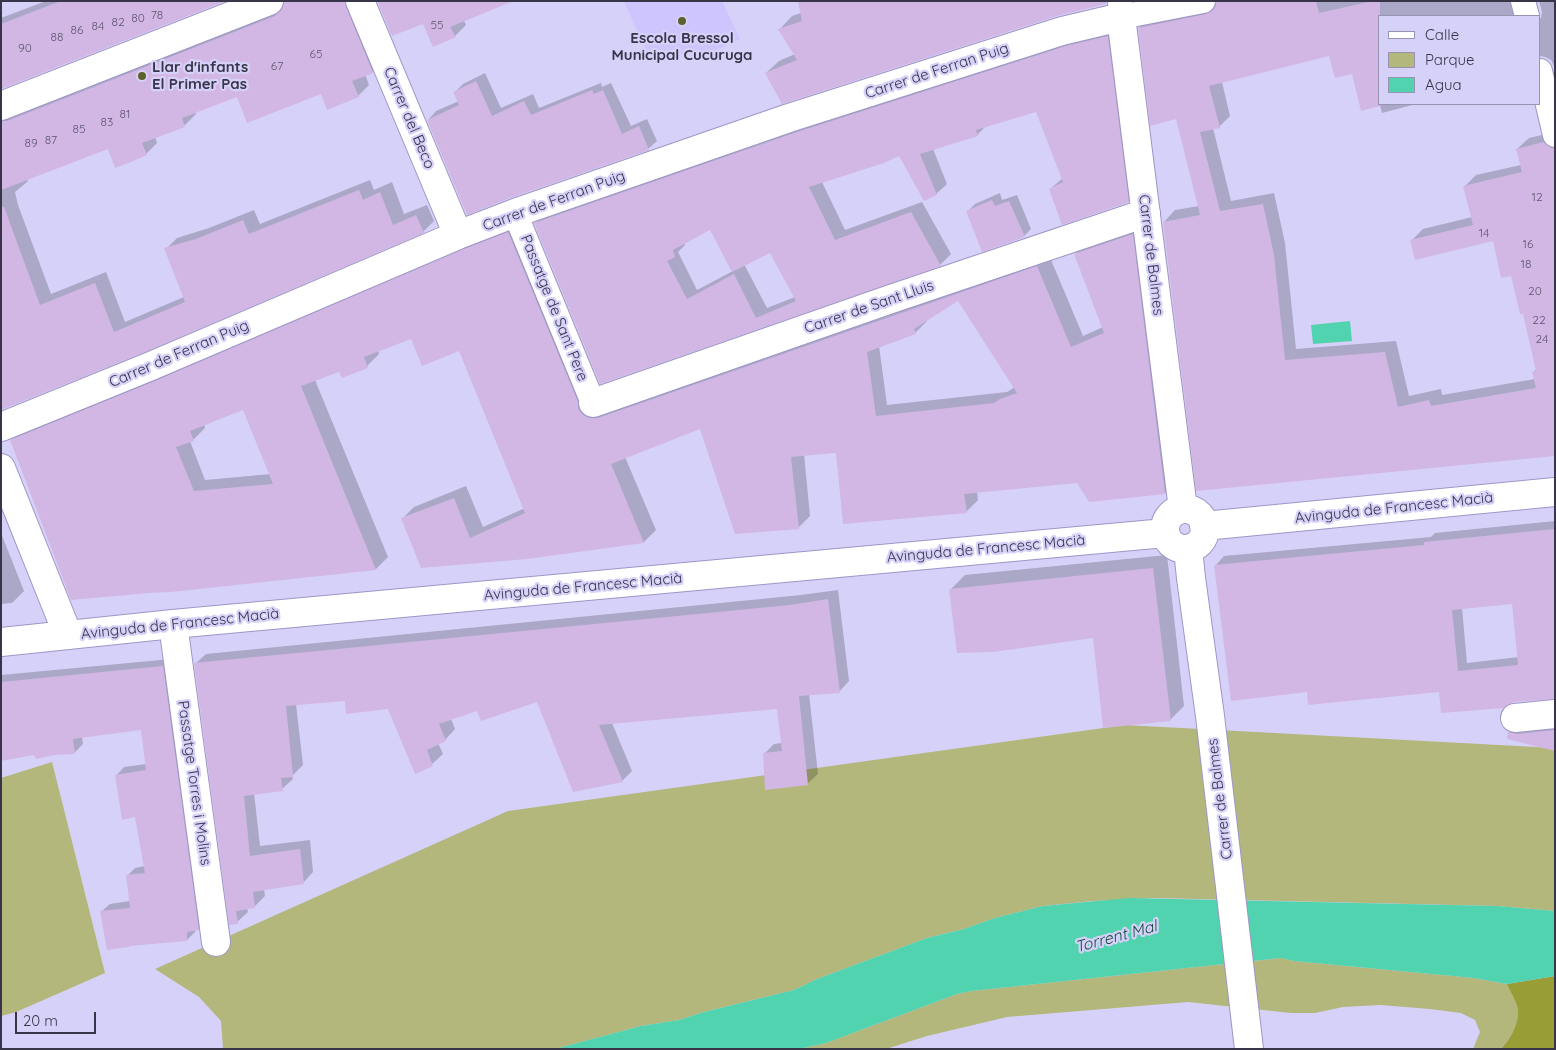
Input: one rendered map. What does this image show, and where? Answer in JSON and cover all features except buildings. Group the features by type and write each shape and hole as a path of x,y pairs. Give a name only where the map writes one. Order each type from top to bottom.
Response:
{"street":[{"path":"1,106 269,1"},
{"name":"Carrer del Beco","path":"360,1 458,235"},
{"path":"1121,9 1203,1"},
{"path":"1523,1 1527,15"},
{"name":"Carrer de Ferran Puig","path":"1,427 151,366 458,235 789,118 1062,31 1121,9"},
{"name":"Carrer de Balmes","path":"1121,9 1183,510"},
{"path":"1541,75 1555,134"},
{"name":"Passatge de Sant Pere","path":"515,214 593,403"},
{"name":"Carrer de Sant Lluis","path":"593,403 891,299 1146,214"},
{"path":"1,468 68,635"},
{"name":"Avinguda de Francesc Macià","path":"1204,526 1555,492"},
{"path":"1189,510 1194,512 1204,526 1202,538 1193,547 1188,549 1176,547 1167,539 1165,533 1167,520 1176,511 1189,510"},
{"name":"Avinguda de Francesc Macià","path":"1,642 173,624 1165,533"},
{"name":"Carrer de Balmes","path":"1188,549 1210,716 1249,1049"},
{"name":"Passatge Torres i Molins","path":"173,624 216,942"},
{"path":"1514,718 1555,714"}],"shaded area":[{"name":"Escola Bressol Municipal Cucuruga","path":"625,1 722,1 740,39 695,60 690,50 663,63 661,59 652,63"},
{"path":"1555,976 1555,1049 1501,1049 1512,1035 1518,1017 1516,1003 1507,984"}],"green space":[{"path":"1125,725 1555,748 1555,911 1497,906 1154,898 1043,906 927,938 817,979 794,990 679,1020 641,1026 555,1049 223,1049 221,1021 199,997 155,969 508,811"},
{"path":"52,762 105,973 16,1012 1,1016 1,778"},
{"path":"1281,958 1294,961 1474,978 1507,984 1516,1003 1518,1017 1512,1035 1501,1049 1473,1049 1480,1032 1475,1020 1461,1013 1380,1005 1343,1007 1315,1013 1291,1013 1188,1002 1007,1017 927,1036 886,1049 799,1049 826,1043 957,994 971,991"}],"water":[{"path":"1350,321 1352,341 1313,344 1311,325"},
{"name":"Torrent Mal","path":"1129,898 1497,906 1555,911 1555,976 1507,984 1474,978 1294,961 1281,958 971,991 957,994 826,1043 799,1049 555,1049 641,1026 679,1020 794,990 817,979 927,938 964,929 995,918 1043,906"}],"place":[{"name":"Escola Bressol Municipal Cucuruga","path":"682,21"},
{"name":"Llar d'infants El Primer Pas","path":"142,76"}]}
